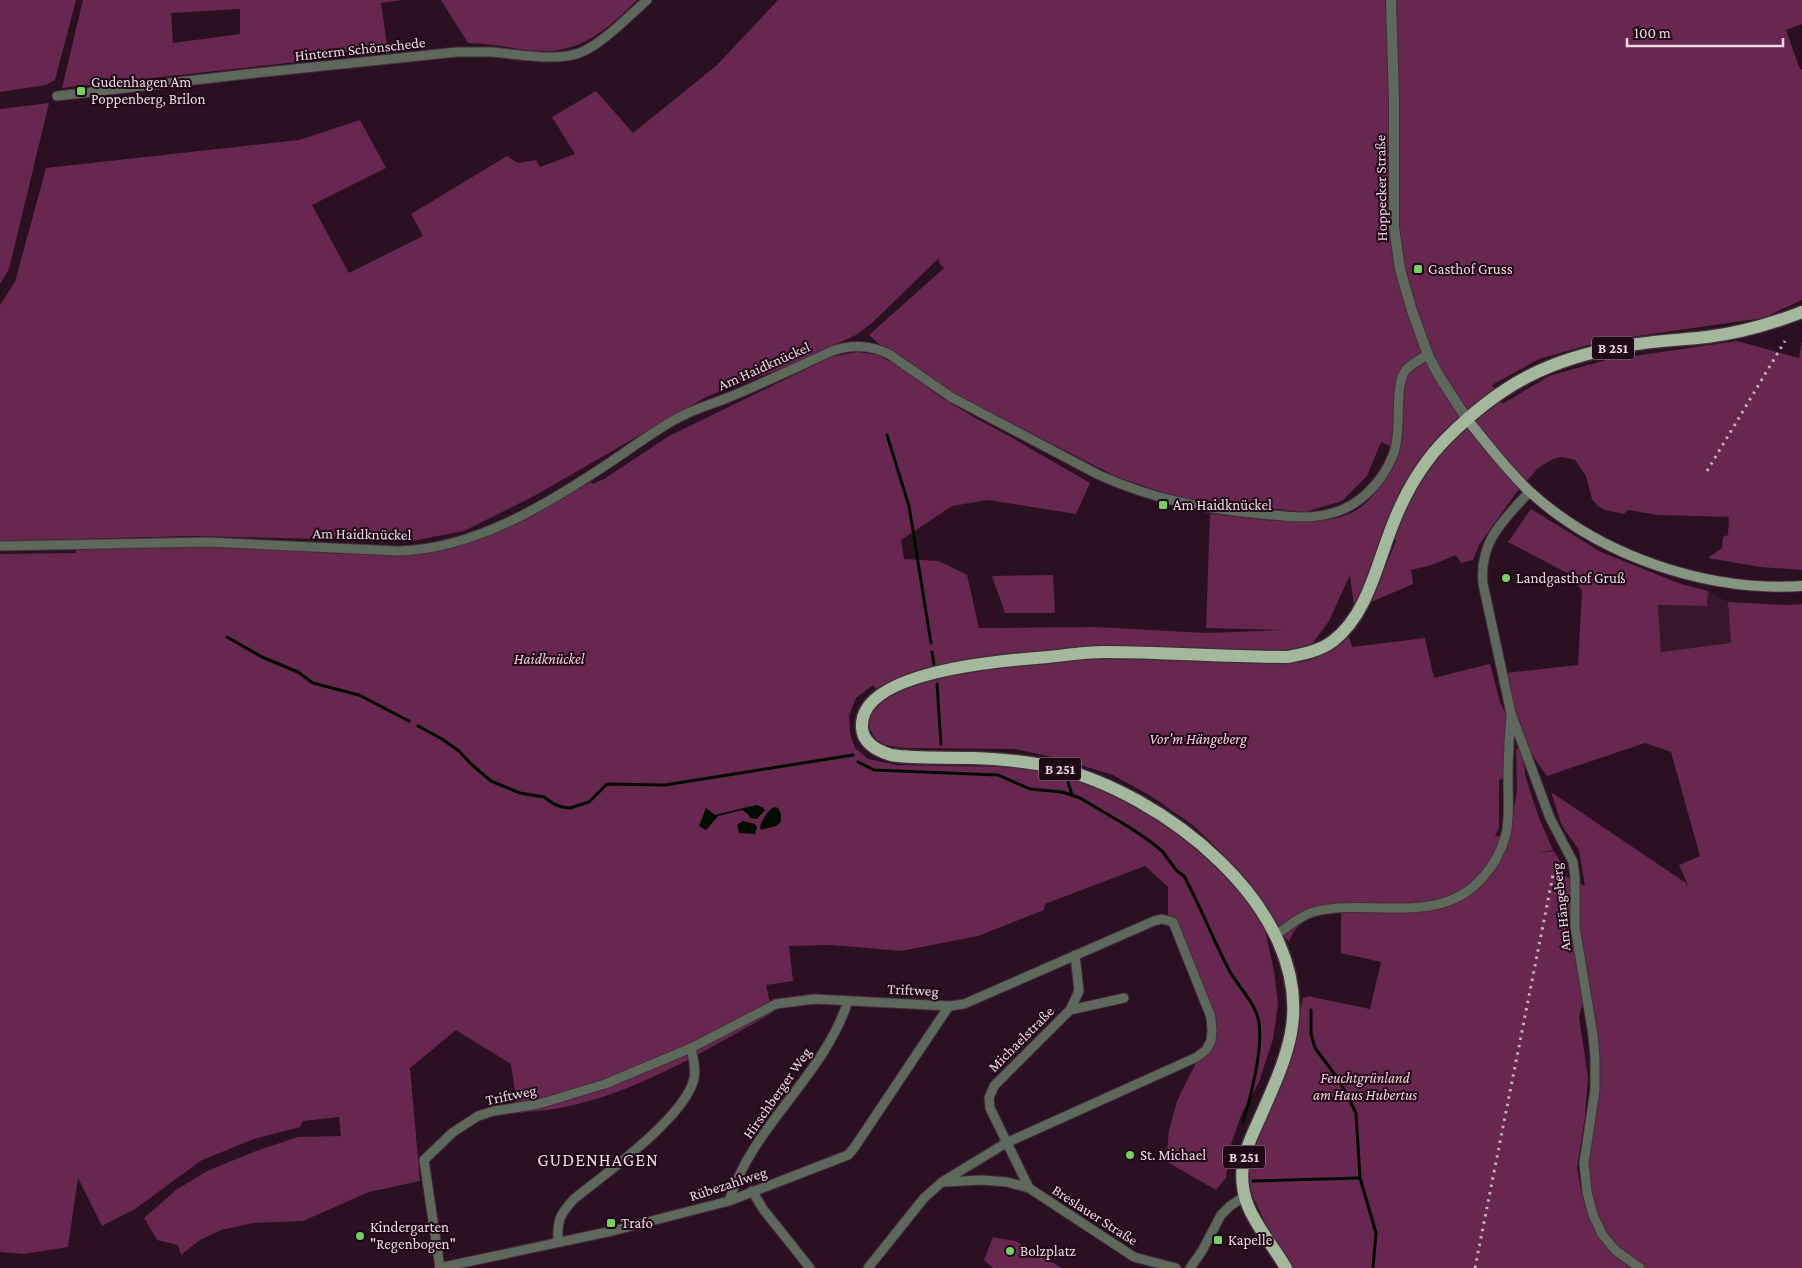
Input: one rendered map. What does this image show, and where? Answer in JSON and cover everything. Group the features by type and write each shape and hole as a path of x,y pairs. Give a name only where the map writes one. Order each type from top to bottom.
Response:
{"main road":[{"name":"B 251","path":"1286,1268 1253,1216 1245,1196 1242,1177 1247,1148 1283,1064 1291,1034 1293,1015 1292,991 1287,966 1274,936 1263,914 1247,892 1213,855 1173,821 1140,802 1086,777 1051,766 1021,761 891,755 878,750 867,740 863,732 863,717 868,707 880,695 906,682 941,671 999,661 1103,652 1287,657 1324,647 1342,632 1359,610 1373,580 1398,512 1416,478 1437,449 1467,419 1503,389 1560,362 1626,346 1740,332 1771,324 1802,312"},
{"path":"1467,419 1499,460 1530,491 1564,518 1595,537 1652,563 1685,574 1736,584 1802,586"}],"street":[{"name":"Hinterm Schönschede","path":"57,96 457,52 492,52 534,57 574,54 583,52 597,43 647,0"},
{"name":"Hoppecker Straße","path":"1391,0 1395,240 1403,283 1428,355 1438,376 1467,419"},
{"name":"Am Haidknückel","path":"0,546 208,542 399,551 453,543 501,525 540,506 606,466 682,416 732,396 832,351 856,345 878,349 888,354 951,397 1099,475 1120,484 1165,499 1204,507 1294,517 1332,514 1348,507 1367,494 1383,476 1398,439 1400,380 1409,368 1428,355"},
{"name":"Am Hängeberg","path":"1530,491 1509,514 1488,543 1483,564 1483,584 1512,713 1550,818 1572,862 1575,877 1575,927 1595,1058 1595,1090 1584,1162 1586,1192 1593,1215 1602,1234 1615,1250 1640,1268"},
{"path":"1274,936 1311,912 1336,908 1409,908 1437,905 1460,897 1480,881 1498,854 1507,827 1509,746 1512,713"},
{"name":"Triftweg","path":"439,1268 424,1160 452,1133 478,1116 513,1107 539,1104 584,1091 643,1069 691,1048 776,1004 814,1000 949,1006 964,1004 1154,921 1162,919 1173,922 1211,1017 1211,1041 1206,1050 1197,1057 1006,1143"},
{"name":"Michaelstraße","path":"1006,1143 990,1108 990,1092 1070,1010 1079,991 1075,954"},
{"name":"Michaelstraße","path":"1070,1010 1124,998"},
{"name":"Hirschberger Weg","path":"729,1201 732,1189 745,1163 837,1030 848,1001"},
{"name":"Rübezahlweg","path":"439,1268 612,1231 729,1201 848,1155 949,1006"},
{"path":"558,1242 558,1222 564,1209 666,1122 687,1095 695,1076 691,1048"},
{"path":"868,1268 924,1198 942,1182 1006,1143"},
{"name":"Breslauer Straße","path":"1006,1143 1028,1188"},
{"name":"Breslauer Straße","path":"942,1182 982,1180 1007,1182 1028,1188 1134,1257 1176,1268"},
{"path":"752,1191 763,1209 810,1268"},
{"path":"1190,1268 1202,1251 1221,1215 1245,1196"}],"shaded area":[{"path":"1708,591 1728,602 1731,643 1661,652 1658,605 1707,606"},
{"path":"756,805 765,810 757,819 750,818 742,810 718,816 706,830 699,826 706,808 715,815"},
{"path":"775,807 778,808 781,814 781,822 776,826 761,830 760,827 764,818"},
{"path":"743,821 755,824 757,827 755,834 739,833 737,825"}],"green space":[{"path":"0,0 76,0 55,80 46,85 0,92"},
{"path":"83,0 402,0 381,3 388,52 62,88","holes":["240,9 240,34 173,43 171,13"]},
{"path":"441,0 637,0 607,28 584,42 559,50 545,51 468,43"},
{"path":"778,0 1802,0 1802,24 1786,30 1799,67 1802,70 1802,300 1763,318 1602,341 1539,359 1492,385 1502,404 1549,376 1606,360 1737,341 1799,358 1802,341 1802,570 1760,567 1708,558 1722,548 1723,537 1728,535 1729,517 1658,515 1628,510 1624,514 1605,510 1592,499 1586,476 1575,460 1562,457 1553,459 1538,468 1516,493 1479,545 1473,560 1461,563 1456,555 1432,565 1411,570 1413,584 1371,602 1396,541 1384,527 1368,576 1354,607 1350,575 1329,621 1312,644 1295,649 1298,663 1325,654 1349,637 1352,647 1425,638 1434,678 1490,664 1500,702 1506,714 1504,778 1499,780 1499,828 1495,836 1500,836 1499,843 1508,844 1517,790 1516,749 1521,748 1526,778 1539,818 1553,850 1538,853 1554,851 1562,864 1563,875 1585,886 1579,850 1562,826 1551,792 1686,883 1686,889 1687,883 1679,865 1700,856 1671,752 1645,743 1547,776 1532,752 1520,727 1505,673 1578,665 1582,591 1571,575 1508,542 1531,509 1601,552 1681,584 1708,591 1707,606 1658,605 1661,652 1731,643 1728,602 1802,604 1802,1268 1646,1268 1619,1249 1595,1215 1590,1188 1588,1154 1598,1088 1599,1045 1587,987 1579,1017 1588,1077 1585,1117 1577,1168 1582,1195 1590,1221 1613,1254 1636,1268 1287,1268 1252,1195 1249,1177 1250,1158 1295,1043 1303,997 1307,998 1307,996 1370,1009 1381,962 1341,953 1341,912 1309,918 1293,933 1289,942 1273,923 1252,888 1227,858 1194,826 1154,798 1113,775 1057,758 1015,749 905,748 884,745 874,737 868,725 870,715 884,700 873,685 856,698 849,715 850,733 855,748 868,759 897,765 1003,767 1050,772 1089,784 1137,806 1192,845 1240,891 1265,930 1274,971 1278,1004 1273,1039 1259,1082 1242,1113 1230,1147 1226,1178 1216,1190 1169,1163 1167,1151 1169,1130 1177,1101 1208,1039 1207,1019 1177,932 1168,914 1168,887 1145,866 1045,904 1044,910 978,936 901,951 831,945 789,946 793,981 766,985 772,1013 670,1069 616,1092 560,1108 518,1113 511,1064 456,1030 410,1068 420,1181 369,1192 303,1221 253,1223 221,1230 200,1240 181,1255 178,1245 157,1240 144,1218 176,1190 207,1171 256,1151 298,1137 341,1136 339,1117 303,1121 300,1127 254,1139 202,1160 135,1209 102,1226 78,1178 68,1247 24,1254 0,1252 0,554 76,553 75,546 234,547 345,554 420,554 443,550 498,530 591,482 593,484 604,479 669,436 831,357 858,352 878,355 898,366 942,398 1090,483 1076,514 988,500 952,506 901,540 904,559 939,561 967,575 979,628 1097,627 1206,633 1284,630 1206,628 1210,514 1288,521 1329,519 1347,515 1361,507 1383,481 1399,450 1381,442 1367,476 1342,501 1305,512 1183,499 1117,477 933,383 888,352 869,335 944,268 939,263 939,258 872,323 856,335 788,366 706,397 536,495 464,531 412,541 193,536 0,541 0,305 15,282 46,168 299,140 360,120 386,168 312,205 349,273 423,236 411,214 507,156 518,163 536,160 540,167 575,154 552,117 596,91 633,133 717,65"},
{"path":"49,103 9,269 0,284 0,109"},
{"path":"1053,575 1055,613 1005,613 992,576"},
{"name":"Bolzplatz","path":"993,1237 1015,1241 1062,1268 993,1268 984,1260"}],"waterway":[{"path":"887,435 909,506 931,643"},
{"path":"227,637 262,657 298,672 313,683 359,695 409,721"},
{"path":"932,652 934,665"},
{"path":"937,684 941,744"},
{"path":"418,726 459,751 491,781 520,793 544,797 554,804 570,808 589,802 607,784 665,785 853,755"},
{"path":"858,762 874,770 998,775 1030,789 1062,792 1080,798 1129,827 1162,851 1177,871 1184,876 1229,970 1251,1002 1257,1016 1260,1034 1258,1059 1253,1087 1243,1122"},
{"path":"1068,782 1072,795"},
{"path":"1311,1010 1311,1034 1315,1048 1339,1080 1356,1113 1360,1178 1376,1233 1373,1268"},
{"path":"1253,1181 1360,1178"}],"railway":[{"path":"1707,471 1785,341"},
{"path":"1475,1268 1553,875"}],"place":[{"name":"Gudenhagen Am Poppenberg, Brilon","path":"81,91"},
{"name":"Gasthof Gruss","path":"1418,269"},
{"name":"Am Haidknückel","path":"1163,505"},
{"name":"Landgasthof Gruß","path":"1506,578"},
{"name":"St. Michael","path":"1130,1155"},
{"name":"Trafo","path":"611,1223"},
{"name":"Kindergarten \"Regenbogen\"","path":"360,1236"},
{"name":"Kapelle","path":"1218,1240"},
{"name":"Bolzplatz","path":"1010,1251"}],"district":[{"name":"GUDENHAGEN","path":"598,1160"}],"park label":[{"name":"Haidknückel","path":"549,659"},
{"name":"Vor'm Hängeberg","path":"1198,739"},
{"name":"Feuchtgrünland am Haus Hubertus","path":"1365,1086"}]}
